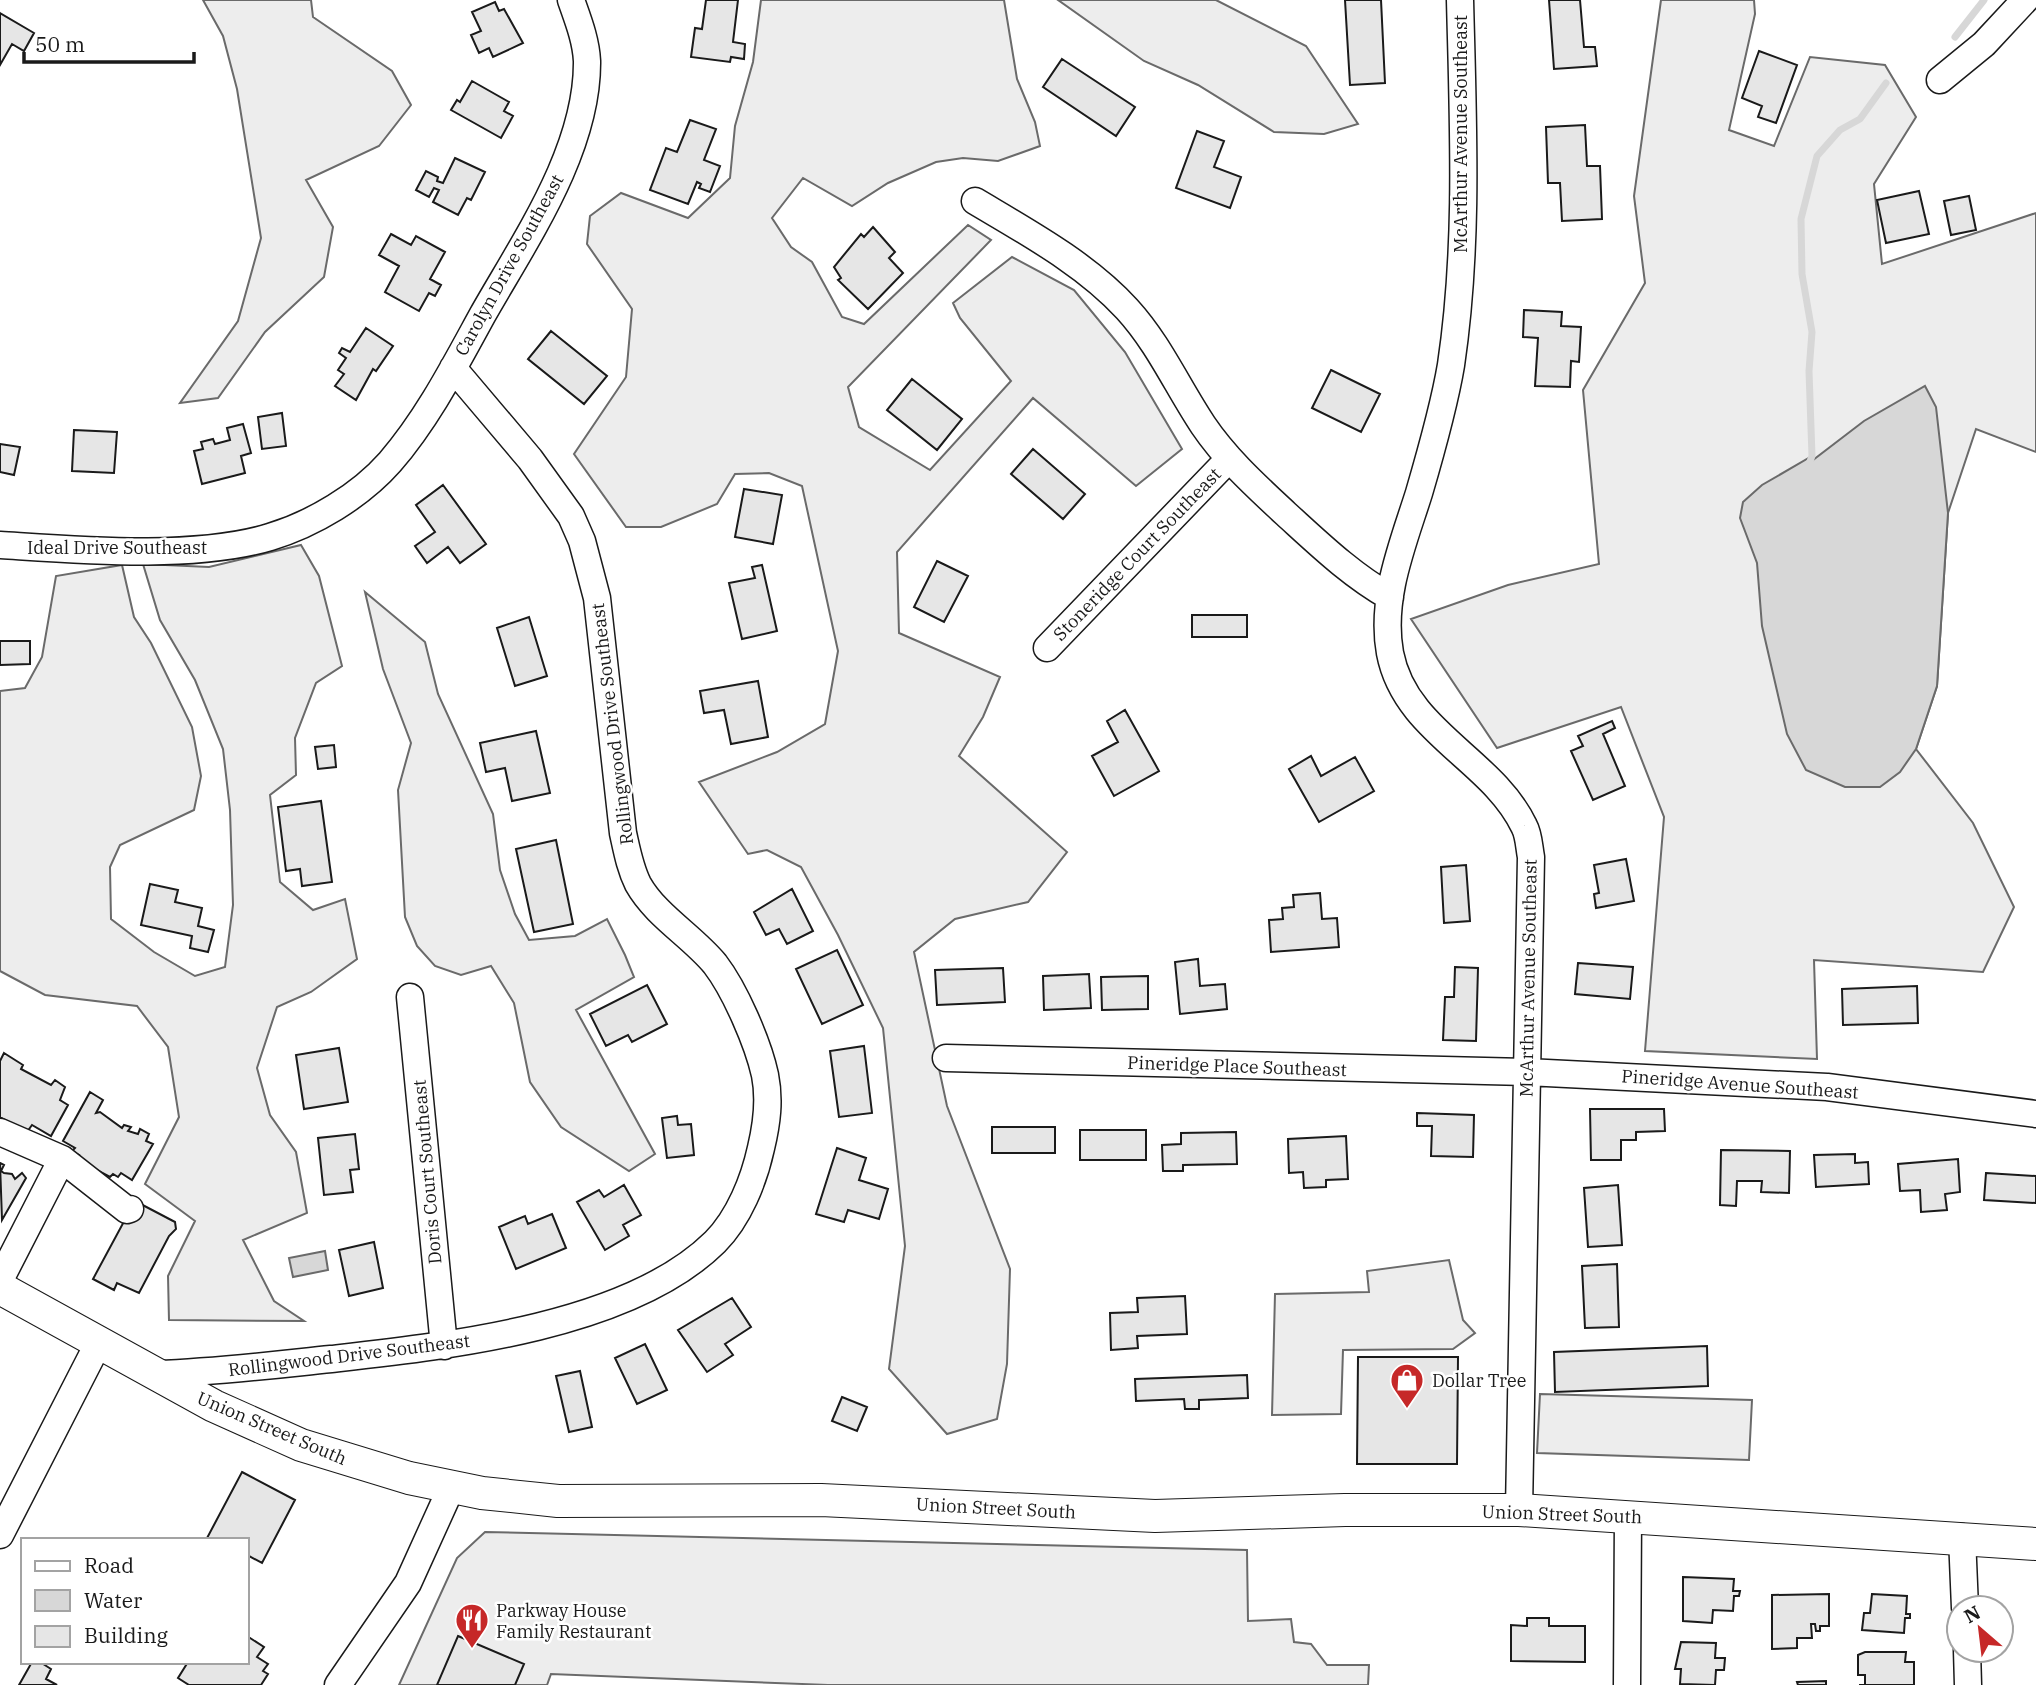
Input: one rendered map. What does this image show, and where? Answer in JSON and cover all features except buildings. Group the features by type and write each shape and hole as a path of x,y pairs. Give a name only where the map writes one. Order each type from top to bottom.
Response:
{"main road":[{"name":"Union Street South","path":"0,1288 214,1406 302,1445 351,1463 452,1486 558,1501 821,1500 1156,1516 1345,1510 1519,1510 1962,1537 2036,1544"}],"street":[{"name":"Carolyn Drive Southeast","path":"453,368 546,204 564,162 582,105 587,62 583,37 571,0"},
{"name":"McArthur Avenue Southeast","path":"1460,0 1463,228 1450,366 1425,472 1393,575 1390,597 1390,653 1415,708 1496,786 1526,829 1531,857 1519,1510"},
{"path":"1940,80 1984,44 2025,0"},
{"path":"975,201 1028,233 1095,280 1126,308 1162,354 1202,423 1228,460 1363,582 1390,597"},
{"name":"Ideal Drive Southeast","path":"0,545 205,550 270,537 322,514 360,490 389,463 427,413 453,368"},
{"name":"Rollingwood Drive Southeast","path":"157,1374 206,1372 444,1346 566,1318 612,1303 685,1266 715,1242 733,1220 757,1167 768,1105 759,1052 728,985 715,964 653,903 639,885 630,863 623,833 597,598 583,541 571,516 530,459 453,368"},
{"name":"Stoneridge Court Southeast","path":"1047,648 1228,460"},
{"name":"Doris Court Southeast","path":"410,998 444,1346"},
{"name":"Pineridge Place Southeast","path":"946,1058 1527,1072"},
{"name":"Pineridge Avenue Southeast","path":"1527,1072 1828,1087 2036,1114"},
{"path":"0,1132 62,1159 127,1210 130,1209"},
{"path":"0,1280 62,1159"},
{"path":"0,1535 99,1342"},
{"path":"338,1685 408,1583 452,1486"},
{"path":"1627,1685 1628,1516"},
{"path":"1962,1537 1964,1594"},
{"path":"1967,1664 1968,1685"}],"shaded area":[{"path":"203,0 311,0 313,17 392,71 411,105 379,146 306,180 333,227 324,277 265,332 218,398 180,403 238,321 261,238 237,89 223,36"},
{"path":"761,0 1004,0 1017,79 1035,122 1040,146 998,161 963,158 936,162 888,183 852,206 803,178 772,218 791,247 812,262 842,317 864,324 968,225 991,240 848,387 859,427 930,470 1011,381 960,318 953,303 1012,257 1074,290 1125,352 1182,449 1136,486 1033,398 897,552 899,633 1000,677 983,717 959,756 1067,852 1028,902 955,919 914,952 947,1106 1010,1269 1007,1364 997,1419 947,1434 889,1369 905,1246 883,1028 838,935 801,867 767,850 748,854 699,782 777,752 825,724 838,651 802,486 769,473 735,474 717,504 661,527 626,527 574,454 626,377 632,309 587,244 590,216 621,193 688,218 730,178 735,126 753,62"},
{"path":"1058,0 1216,0 1306,46 1358,124 1324,134 1274,132 1198,85 1144,61"},
{"path":"1661,0 1754,0 1755,14 1729,130 1774,146 1810,57 1885,65 1916,117 1874,184 1882,264 2036,213 2036,452 1976,429 1948,513 1937,686 1916,749 1973,823 2014,907 1983,972 1814,960 1817,1059 1645,1051 1664,817 1621,707 1497,748 1411,619 1508,585 1599,564 1583,390 1645,283 1634,196"},
{"path":"301,545 319,576 342,666 316,683 295,738 296,775 270,795 280,882 313,910 345,899 357,959 311,992 277,1007 257,1068 270,1115 296,1152 307,1213 243,1240 274,1301 304,1321 169,1320 168,1276 195,1221 145,1184 179,1117 168,1047 137,1006 45,995 0,971 0,691 25,688 42,657 56,576 122,565 134,617 151,643 192,727 201,776 194,810 120,845 110,867 111,919 154,952 195,976 225,967 233,905 230,810 223,749 195,680 160,620 143,564 209,567"},
{"path":"365,592 425,642 438,694 493,814 500,870 515,914 529,940 575,936 607,919 625,955 634,977 576,1010 655,1154 629,1171 561,1127 530,1082 514,1003 491,966 461,975 435,966 417,946 405,917 398,790 411,743 383,669"},
{"path":"1449,1260 1463,1320 1475,1333 1453,1349 1343,1350 1341,1414 1272,1415 1275,1294 1369,1292 1367,1271"},
{"path":"1540,1394 1752,1400 1749,1460 1537,1453"},
{"path":"485,1532 1247,1550 1248,1621 1291,1619 1294,1642 1311,1644 1327,1665 1369,1665 1368,1685 828,1685 551,1674 547,1685 399,1685 457,1558"}],"water":[{"path":"1925,386 1936,407 1948,513 1937,686 1916,749 1900,772 1880,787 1845,787 1806,770 1787,734 1762,626 1757,563 1740,518 1743,502 1762,485 1812,456 1813,460 1864,421"},
{"path":"325,1251 328,1270 293,1277 289,1258"}],"waterway":[{"path":"1955,37 1984,0"},
{"path":"1809,464 1812,456 1809,371 1812,332 1802,274 1801,219 1817,156 1840,130 1860,119 1886,83"}],"place":[{"name":"Dollar Tree","path":"1407,1410"},
{"name":"Parkway House Family Restaurant","path":"472,1650"}]}
